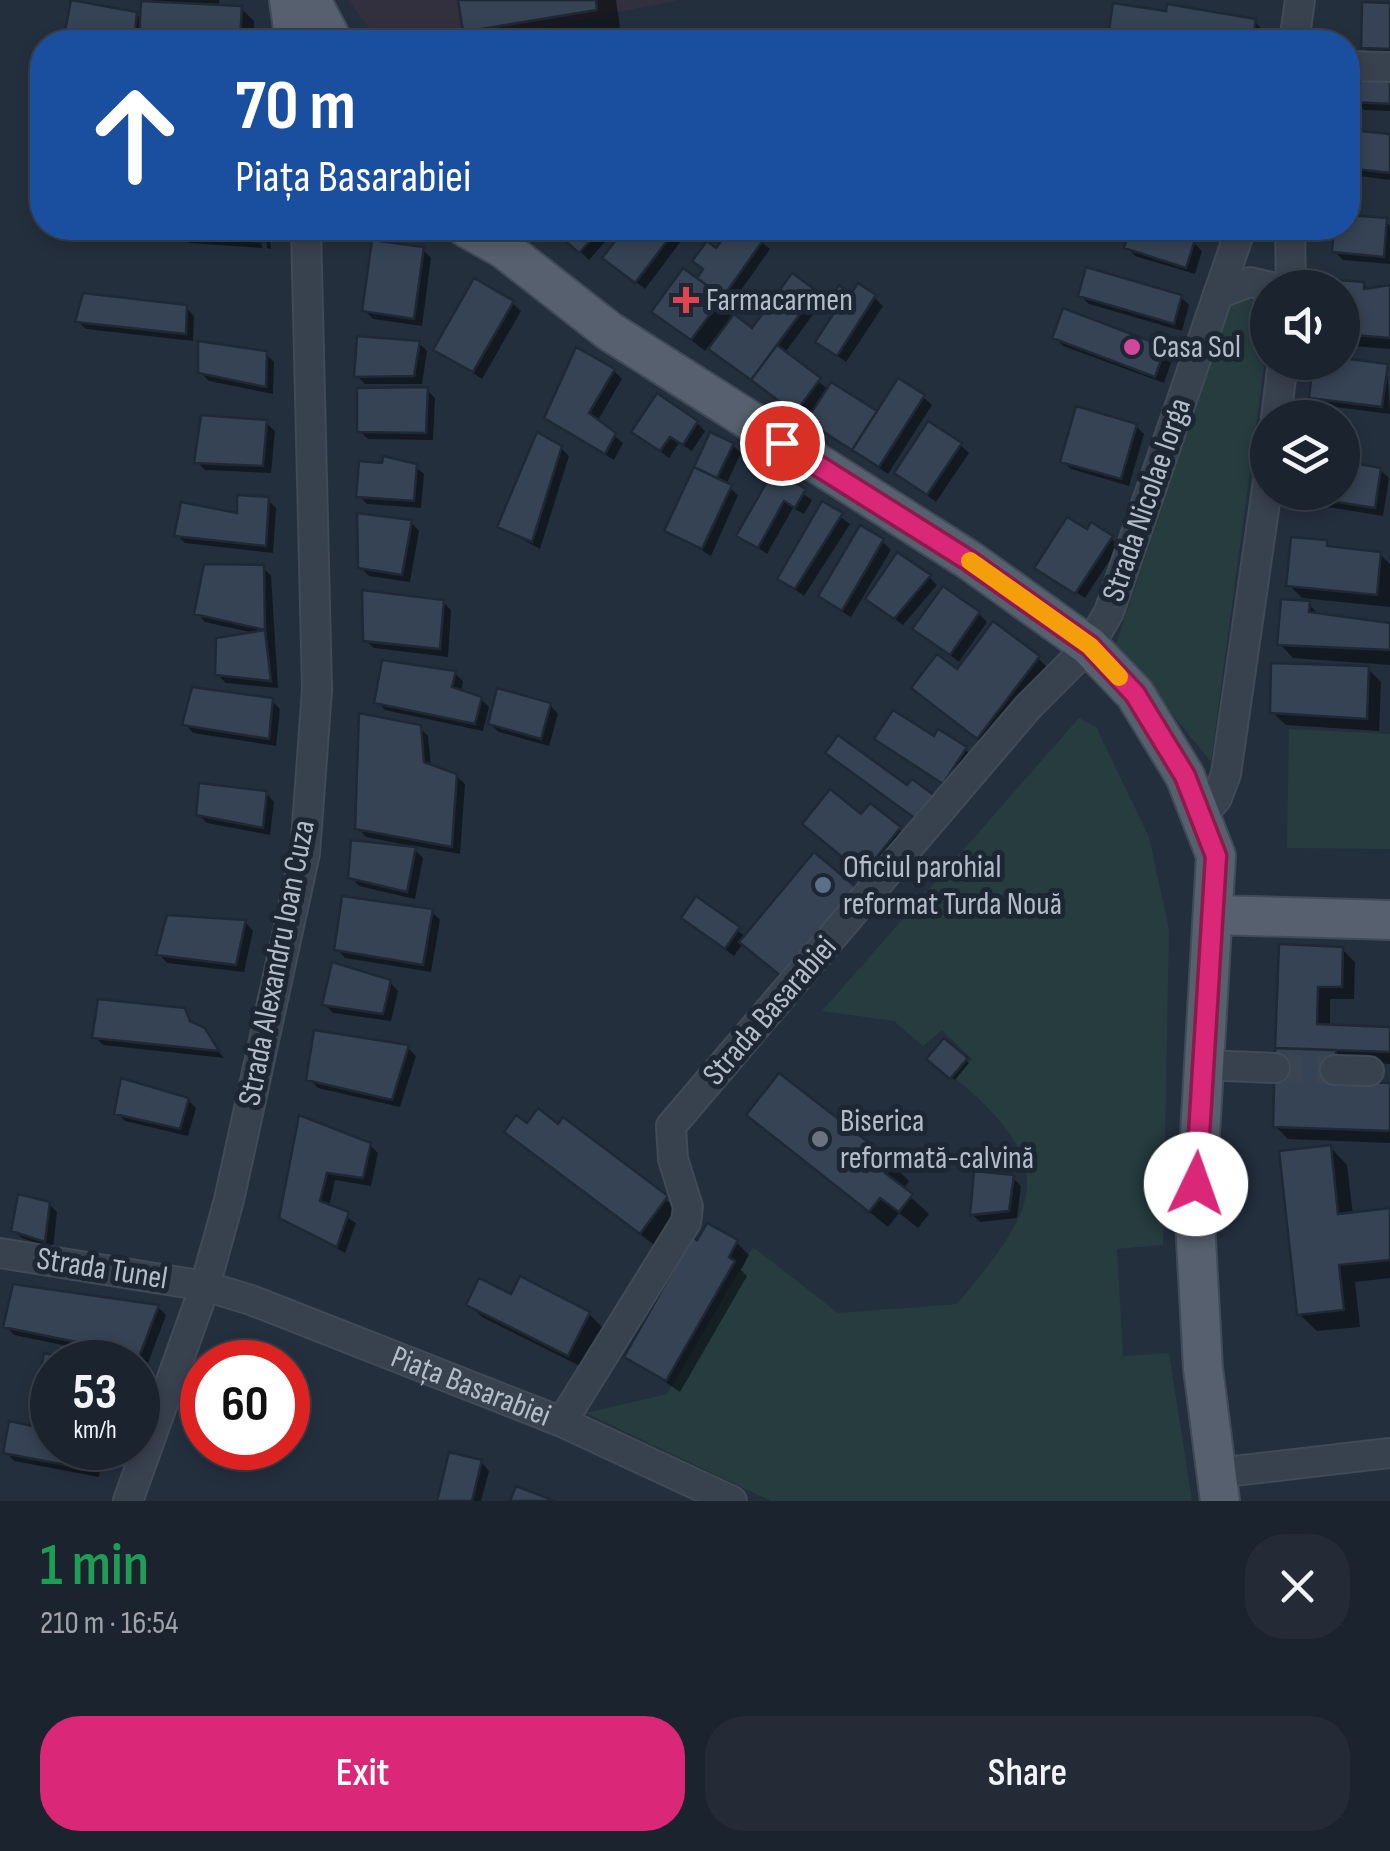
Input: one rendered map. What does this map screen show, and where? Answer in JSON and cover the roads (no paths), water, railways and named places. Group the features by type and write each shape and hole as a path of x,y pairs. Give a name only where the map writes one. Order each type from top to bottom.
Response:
{"main road":[{"path":"288,0 293,30"},
{"path":"311,0 327,30"},
{"path":"498,240 610,331 968,560 1090,646 1135,694 1185,776 1216,856 1195,1221 1203,1368 1218,1487"},
{"path":"1215,915 1390,920"}],"street":[{"path":"1296,30 1300,0"},
{"path":"1360,66 1390,67"},
{"name":"Strada Alexandru Ioan Cuza","path":"128,1501 205,1286 229,1200 305,853 317,690 306,240"},
{"name":"Strada Nicolae Iorga","path":"1090,646 1108,612 1236,240"},
{"path":"1290,240 1291,270"},
{"path":"1218,294 1250,282"},
{"path":"1201,817 1217,798 1226,774 1264,510"},
{"name":"Strada Basarabiei","path":"562,1422 686,1222 688,1206 673,1159 671,1126 1028,706 1090,646"},
{"path":"1203,1065 1275,1068"},
{"path":"1335,1070 1369,1072"},
{"name":"Strada Tunel","path":"0,1253 205,1286"},
{"name":"Piața Basarabiei","path":"205,1286 562,1422 732,1501"},
{"path":"1218,1487 1390,1454"}],"tunnel":[{"path":"1275,1068 1335,1070"}],"place":[{"name":"Farmacarmen","path":"686,300"},
{"name":"Casa Sol","path":"1132,347"},
{"name":"Oficiul parohial reformat Turda Nouă","path":"823,885"},
{"name":"Biserica reformată-calvină","path":"820,1139"}]}
